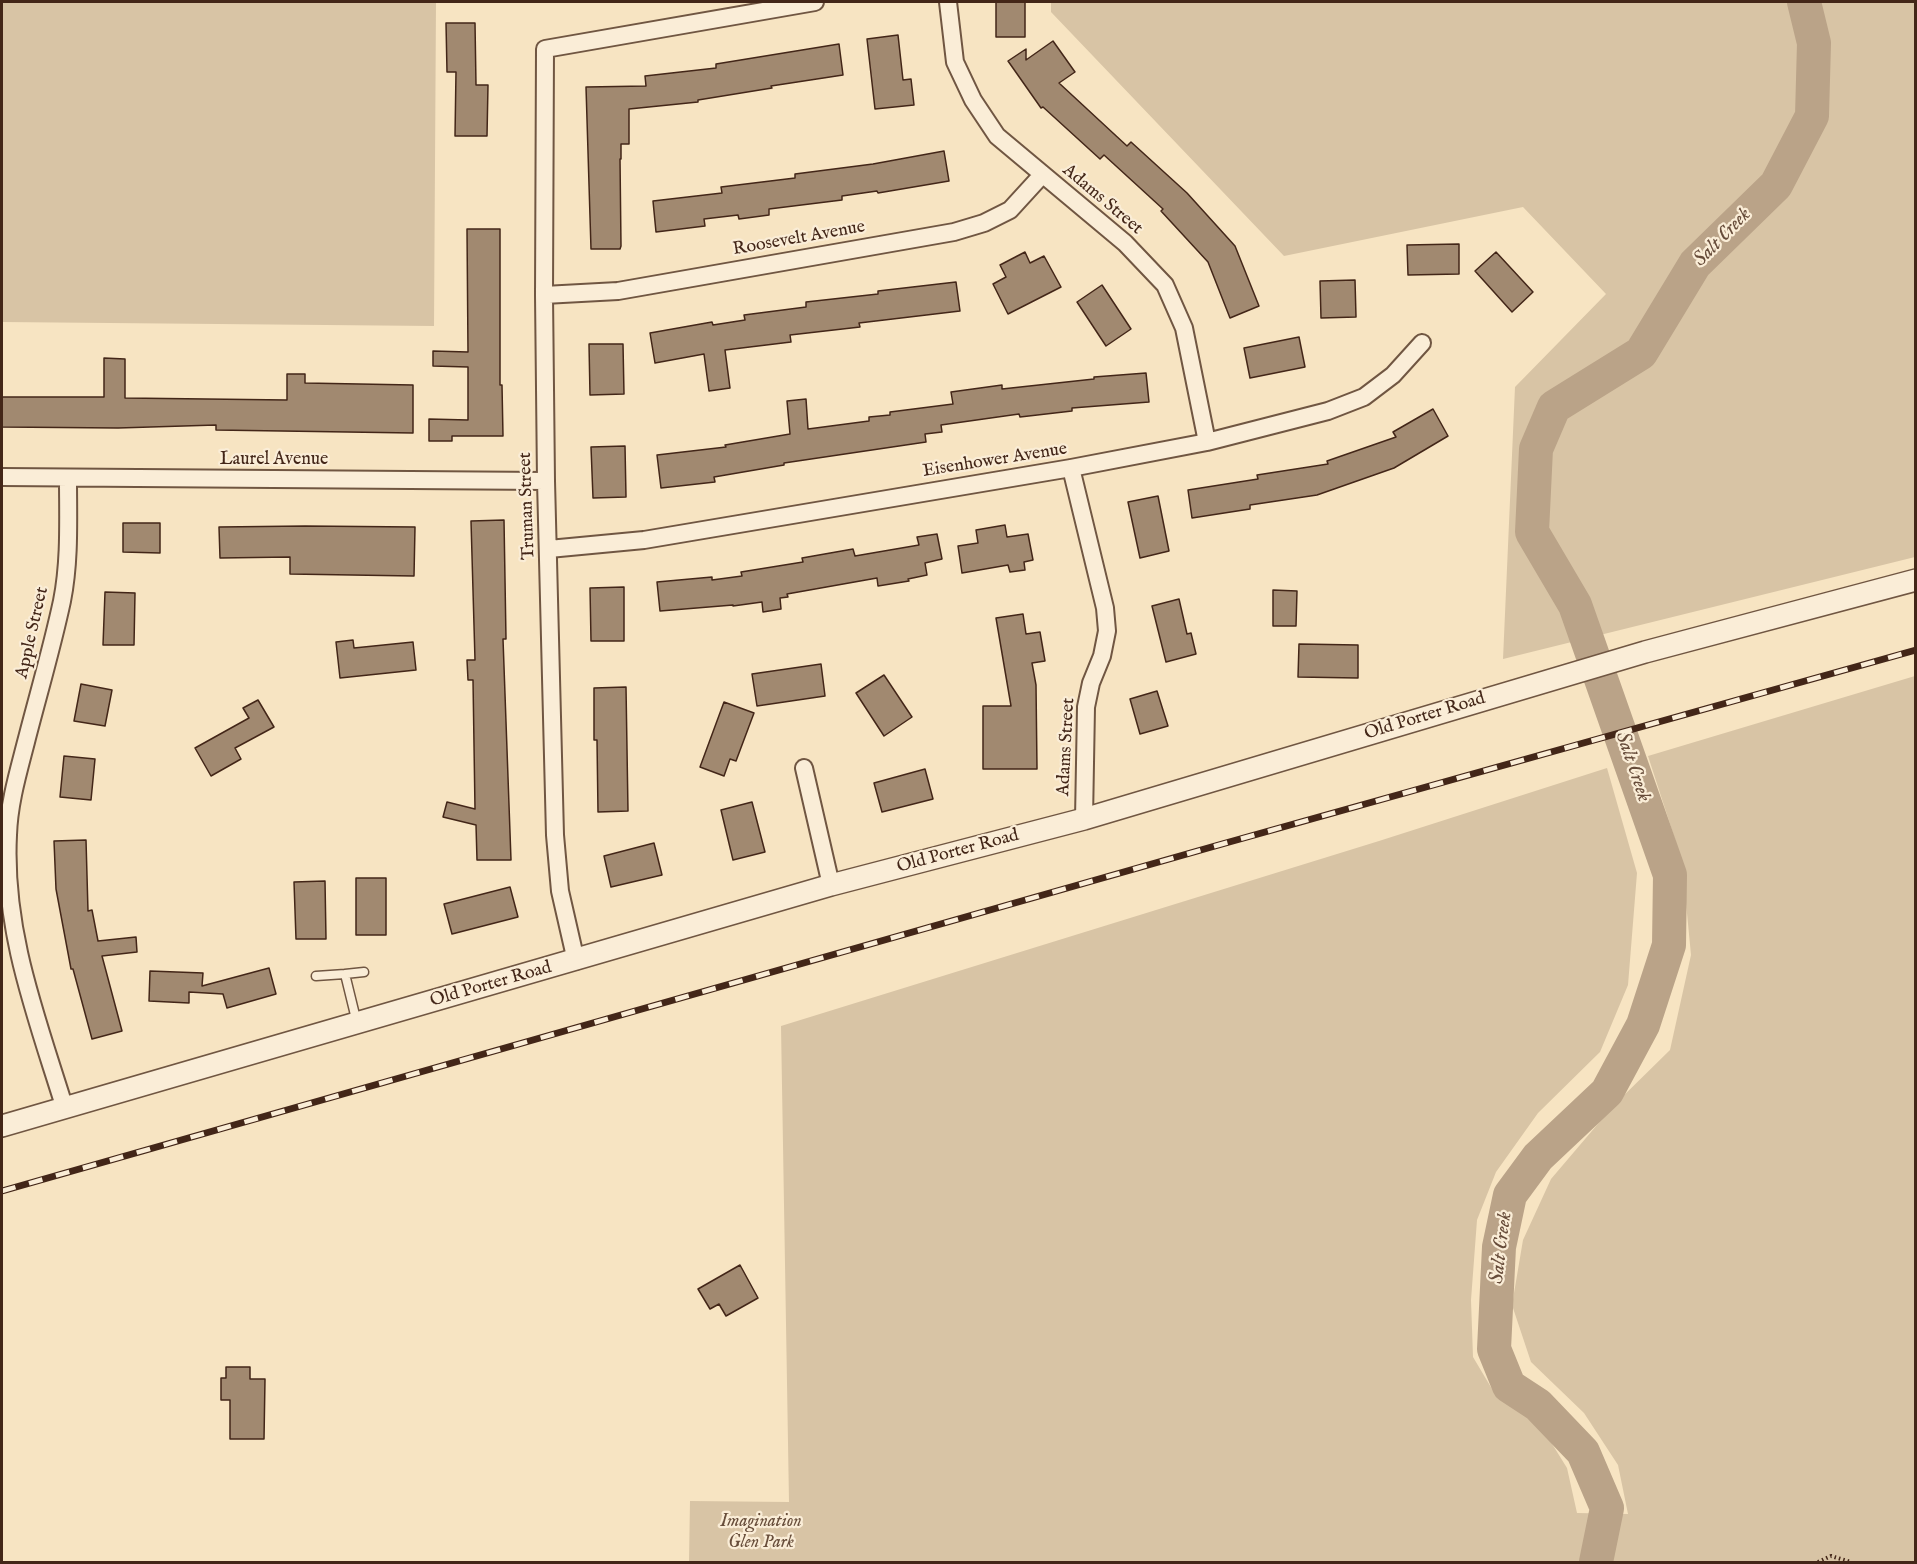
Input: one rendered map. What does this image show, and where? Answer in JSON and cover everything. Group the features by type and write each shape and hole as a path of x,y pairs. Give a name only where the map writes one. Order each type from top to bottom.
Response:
{"street":[{"name":"Truman Street","path":"576,961 556,863 546,481 545,49 815,2"},
{"name":"Adams Street","path":"948,2 956,62 973,100 997,136 1125,243 1165,285 1184,328 1207,442"},
{"name":"Roosevelt Avenue","path":"544,295 618,291 954,232 984,223 1010,210 1042,175"},
{"name":"Eisenhower Avenue","path":"549,549 644,540 1071,468 1207,442 1328,411 1364,397 1393,375 1422,343"},
{"name":"Adams Street","path":"1071,468 1105,608 1107,631 1102,656 1091,683 1086,707 1084,819"},
{"name":"Laurel Avenue","path":"2,477 546,481"},
{"name":"Apple Street","path":"65,1109 17,949 10,912 7,867 11,799 62,599 68,550 68,478"},
{"name":"Old Porter Road","path":"2,1126 831,885 1084,819 1645,652 1916,580"},
{"path":"804,768 831,885"}],"lane":[{"path":"316,976 363,972"},
{"path":"345,974 358,1024"}],"path":[{"path":"1818,1563 1831,1556 1851,1563"}],"green space":[{"path":"2,2 436,2 434,326 2,322"},
{"path":"1051,2 1915,2 1915,557 1503,659 1515,387 1606,294 1523,207 1284,256 1051,12"},
{"name":"Imagination Glen Park","path":"1915,676 1915,1562 689,1562 690,1501 789,1502 781,1026 1607,768 1637,873 1628,985 1600,1052 1538,1113 1496,1172 1477,1220 1471,1300 1473,1357 1495,1394 1541,1426 1567,1468 1577,1513 1628,1514 1618,1465 1584,1413 1531,1362 1512,1305 1523,1240 1551,1179 1614,1105 1670,1050 1691,955 1682,861 1648,756"}],"building":[{"path":"996,2 1025,2 1025,37 996,37"},
{"path":"446,23 475,23 476,85 488,85 487,136 455,136 456,72 447,72"},
{"path":"898,35 903,80 911,79 914,105 875,109 867,39"},
{"path":"1053,41 1075,72 1059,83 1127,146 1131,142 1187,193 1235,246 1259,306 1230,318 1208,262 1161,211 1163,209 1104,155 1100,159 1043,107 1041,108 1008,61 1026,49 1026,60"},
{"path":"839,44 843,75 771,86 772,88 698,100 698,102 629,109 629,144 621,144 620,159 621,246 620,249 591,249 586,87 646,86 645,76 716,68 716,64"},
{"path":"944,151 949,181 878,193 877,191 842,196 842,200 769,209 769,215 739,219 738,215 704,219 705,226 656,232 653,201 722,193 721,187 795,178 795,174 873,164"},
{"path":"467,229 500,229 500,385 502,385 503,436 452,436 452,441 429,441 429,419 468,420 468,367 433,366 433,351 468,352"},
{"path":"1459,244 1459,274 1408,275 1407,245"},
{"path":"1025,252 1030,263 1044,256 1061,287 1008,314 993,284 1006,277 1000,265"},
{"path":"1496,252 1533,292 1512,312 1475,271"},
{"path":"1355,280 1356,317 1321,318 1320,281"},
{"path":"956,282 960,311 859,323 860,327 790,335 791,342 725,350 730,388 709,391 704,354 655,363 650,333 712,322 713,325 745,320 744,315 806,307 806,302"},
{"path":"1102,285 1131,329 1106,346 1077,302"},
{"path":"1299,337 1305,367 1250,378 1244,348"},
{"path":"589,344 623,344 624,394 590,395"},
{"path":"104,358 125,359 125,398 287,400 287,374 305,374 305,383 413,385 413,433 216,430 216,425 118,428 2,427 2,397 104,397"},
{"path":"1146,373 1149,402 1072,408 1072,411 1020,417 1019,414 941,425 942,432 925,434 926,442 784,463 784,465 714,477 715,482 661,488 657,455 726,447 725,445 790,434 787,401 806,399 808,429 869,421 869,417 890,415 890,412 953,404 951,392 1002,385 1002,389"},
{"path":"1433,409 1448,436 1394,468 1317,495 1250,505 1250,509 1192,518 1188,490 1258,479 1257,475 1328,464 1327,461 1396,437 1393,432"},
{"path":"625,446 626,497 593,498 591,447"},
{"path":"1158,496 1169,551 1140,558 1128,502"},
{"path":"504,520 506,639 503,639 511,860 477,860 476,825 443,817 447,802 475,809 473,680 468,680 467,660 475,660 471,521"},
{"path":"123,523 160,523 160,553 123,552"},
{"path":"1005,525 1007,537 1028,534 1033,560 1024,562 1025,570 1010,572 1008,565 962,573 958,546 978,543 976,530"},
{"path":"219,527 415,527 414,576 290,574 290,557 220,558"},
{"path":"937,534 942,559 925,563 927,575 908,579 909,581 878,586 877,578 787,594 788,597 780,598 781,609 763,612 762,602 660,611 657,582 712,577 712,580 742,576 741,572 803,562 802,558 853,549 855,556 919,545 917,537"},
{"path":"624,587 624,641 591,641 590,588"},
{"path":"1273,590 1297,591 1296,626 1273,626"},
{"path":"105,592 135,593 134,645 103,645"},
{"path":"1179,599 1187,634 1191,633 1196,654 1166,662 1152,606"},
{"path":"1023,614 1026,634 1040,632 1045,661 1032,663 1036,685 1037,769 983,769 983,706 1011,706 996,618"},
{"path":"353,640 354,648 413,642 416,670 340,678 336,642"},
{"path":"1299,644 1358,645 1358,678 1298,677"},
{"path":"821,664 825,696 757,706 752,674"},
{"path":"884,675 912,717 884,736 856,693"},
{"path":"81,684 112,690 105,726 74,721"},
{"path":"626,687 628,811 598,812 594,688"},
{"path":"1157,691 1168,726 1140,734 1130,699"},
{"path":"258,700 274,727 235,748 241,759 211,776 195,748 249,718 243,708"},
{"path":"724,702 754,713 736,761 730,759 724,776 700,767"},
{"path":"64,756 95,759 91,800 60,797"},
{"path":"925,769 933,799 882,812 874,783"},
{"path":"752,802 765,852 733,860 721,810"},
{"path":"86,840 88,911 92,910 98,941 136,937 137,952 102,956 122,1031 92,1039 73,969 71,969 56,889 54,841"},
{"path":"654,843 662,875 611,887 604,856"},
{"path":"356,878 386,878 386,935 356,935"},
{"path":"325,881 326,939 296,939 294,882"},
{"path":"510,887 518,917 452,934 444,904"},
{"path":"269,968 276,994 227,1008 223,994 189,992 189,1003 149,1001 150,971 203,973 202,986"},
{"path":"740,1265 758,1298 726,1316 719,1304 710,1309 698,1289"},
{"path":"226,1367 250,1367 250,1379 265,1379 264,1439 230,1439 230,1400 221,1400 221,1378 226,1378"}],"waterway":[{"name":"Salt Creek","path":"1596,1562 1607,1508 1583,1452 1538,1405 1509,1386 1494,1349 1499,1247 1510,1195 1538,1157 1607,1092 1643,1025 1669,945 1670,875 1575,605 1532,532 1536,449 1554,407 1641,353 1695,264 1776,185 1812,116 1814,43 1804,2"}],"railway":[{"path":"2,1191 1215,846 1916,650"}]}
